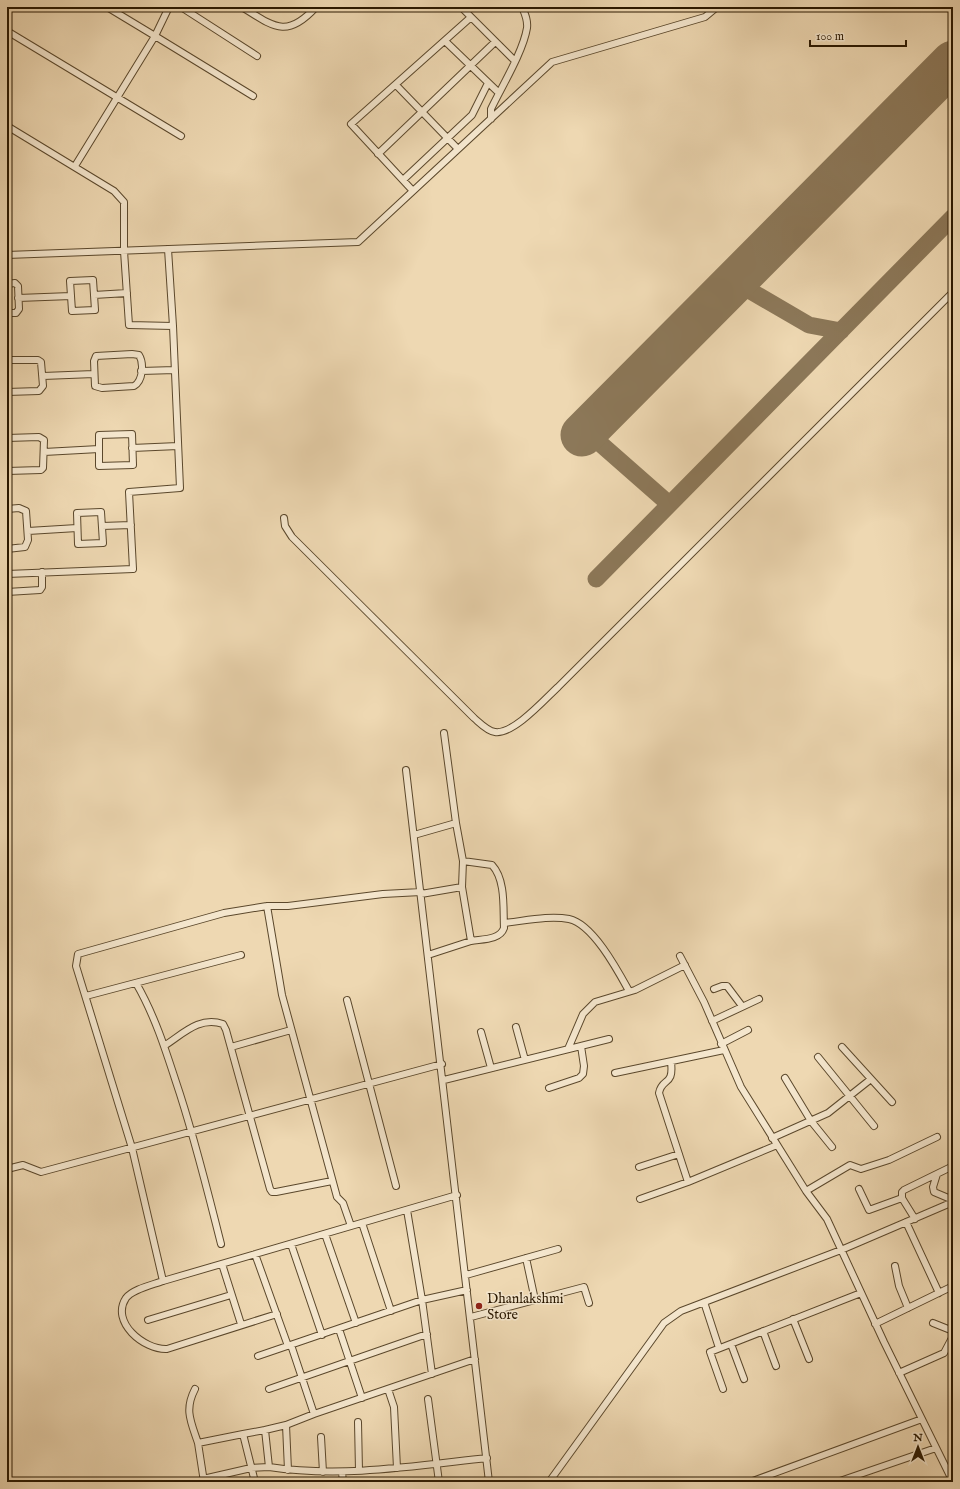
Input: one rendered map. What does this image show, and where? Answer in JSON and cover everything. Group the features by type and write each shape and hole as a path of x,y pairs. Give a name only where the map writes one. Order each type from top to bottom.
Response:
{"street":[{"path":"108,7 253,96"},
{"path":"75,166 155,36 169,7"},
{"path":"181,7 257,56"},
{"path":"242,7 267,23 278,27 288,27 301,22 316,7"},
{"path":"460,7 515,61"},
{"path":"491,118 491,109 515,61 527,28 527,19 522,7"},
{"path":"7,256 358,242 552,62 705,17 717,7"},
{"path":"413,191 351,124 470,18"},
{"path":"7,31 182,136"},
{"path":"445,41 470,67 499,93"},
{"path":"378,154 424,112 495,42"},
{"path":"403,180 472,115 488,83"},
{"path":"396,85 424,112 458,149"},
{"path":"7,126 75,166 122,198 124,202 124,251 129,325 173,326"},
{"path":"7,574 133,569 130,492 180,488 168,249"},
{"path":"93,280 94,310 72,311 71,296 70,281 93,280"},
{"path":"7,284 17,284 18,298 18,312 7,313"},
{"path":"284,518 285,526 292,537 474,718 487,729 495,732 508,729 523,719 558,687 953,292"},
{"path":"94,295 127,293"},
{"path":"18,298 71,296"},
{"path":"99,355 139,355 141,359 140,382 134,386 102,388 94,386 94,374 94,358 99,355"},
{"path":"7,360 38,360 41,362 43,376 43,386 39,391 7,392"},
{"path":"141,371 175,370"},
{"path":"43,376 94,374"},
{"path":"132,434 132,448 133,465 100,466 99,435 132,434"},
{"path":"7,438 42,438 44,442 43,468 41,470 7,471"},
{"path":"132,448 178,446"},
{"path":"44,452 99,449"},
{"path":"7,509 20,508 26,510 28,531 27,545 25,547 7,549"},
{"path":"101,512 102,526 103,543 78,544 77,513 101,512"},
{"path":"102,526 131,525"},
{"path":"28,531 78,528"},
{"path":"7,592 40,590 42,587 42,572"},
{"path":"444,733 456,823 463,861 462,887 471,941"},
{"path":"406,770 444,1080 489,1482"},
{"path":"414,834 456,823"},
{"path":"428,955 471,941 498,936 502,933 504,923 500,876 492,865 463,861"},
{"path":"163,1281 132,1148 76,966 78,954 210,917 267,906 288,906 383,894 421,893 462,887"},
{"path":"267,906 282,995 291,1030 311,1099 332,1181 337,1197 343,1203 351,1226"},
{"path":"504,923 564,918 578,922 589,931 629,991"},
{"path":"86,996 241,955"},
{"path":"680,956 712,1021 741,1088 806,1191 827,1219 875,1324 952,1482"},
{"path":"568,1049 588,1008 595,1002 629,991 685,965"},
{"path":"136,983 147,1003 164,1046 192,1132 221,1244"},
{"path":"714,989 727,986 742,1006"},
{"path":"712,1021 759,999"},
{"path":"347,1000 396,1186"},
{"path":"164,1046 193,1026 214,1021 223,1024 251,1116 268,1184 272,1192 332,1181"},
{"path":"516,1027 524,1060"},
{"path":"231,1047 291,1030"},
{"path":"721,1044 748,1030"},
{"path":"481,1032 491,1068"},
{"path":"444,1080 609,1039"},
{"path":"549,1088 579,1078 583,1074 584,1066 582,1046"},
{"path":"842,1047 892,1102"},
{"path":"614,1074 724,1050"},
{"path":"818,1057 874,1126"},
{"path":"671,1062 671,1076 660,1088 659,1093 688,1182"},
{"path":"7,1169 24,1165 41,1172 442,1064"},
{"path":"785,1078 811,1121 832,1147"},
{"path":"772,1138 828,1113 871,1079"},
{"path":"806,1191 850,1165 861,1169 889,1160 937,1137"},
{"path":"640,1199 688,1182 777,1145"},
{"path":"639,1167 679,1154"},
{"path":"915,1219 902,1198 902,1192 953,1166"},
{"path":"937,1174 933,1187 934,1192 953,1201"},
{"path":"859,1189 869,1210 902,1198"},
{"path":"277,1314 241,1324 167,1349 160,1349 148,1345 137,1338 123,1319 122,1308 126,1298 131,1293 163,1281 457,1195"},
{"path":"549,1482 664,1323 681,1311 841,1250 915,1219 953,1201"},
{"path":"407,1210 422,1300 432,1374"},
{"path":"906,1222 939,1293"},
{"path":"362,1223 391,1311"},
{"path":"325,1234 356,1323"},
{"path":"291,1244 322,1334"},
{"path":"466,1275 558,1249"},
{"path":"256,1254 314,1414"},
{"path":"526,1258 535,1300"},
{"path":"222,1264 241,1324"},
{"path":"894,1266 899,1286 908,1308"},
{"path":"875,1324 953,1286"},
{"path":"471,1317 584,1287 589,1303"},
{"path":"258,1356 422,1300 467,1290"},
{"path":"723,1389 710,1352 861,1293"},
{"path":"148,1320 231,1294"},
{"path":"704,1302 719,1348"},
{"path":"794,1319 809,1359"},
{"path":"933,1323 953,1331"},
{"path":"339,1329 362,1398"},
{"path":"763,1331 776,1366"},
{"path":"269,1389 427,1334"},
{"path":"899,1373 944,1353 953,1336"},
{"path":"731,1344 744,1379"},
{"path":"198,1444 286,1425 388,1388 475,1359"},
{"path":"195,1388 189,1403 188,1413 198,1444 204,1481 251,1468 269,1467 288,1470 342,1472 397,1468 487,1458"},
{"path":"388,1388 394,1407 397,1468"},
{"path":"428,1399 439,1482"},
{"path":"750,1482 922,1419"},
{"path":"358,1422 359,1471"},
{"path":"286,1425 288,1470"},
{"path":"265,1430 269,1467"},
{"path":"242,1434 255,1482"},
{"path":"321,1437 323,1472"},
{"path":"837,1482 936,1448"},
{"path":"342,1472 343,1482"}],"taxiway":[{"path":"596,579 953,217"},
{"path":"735,282 809,325 841,331"},
{"path":"586,431 669,504"}],"runway":[{"path":"582,435 953,62"}],"place":[{"name":"Dhanlakshmi Store","path":"479,1306"}]}
